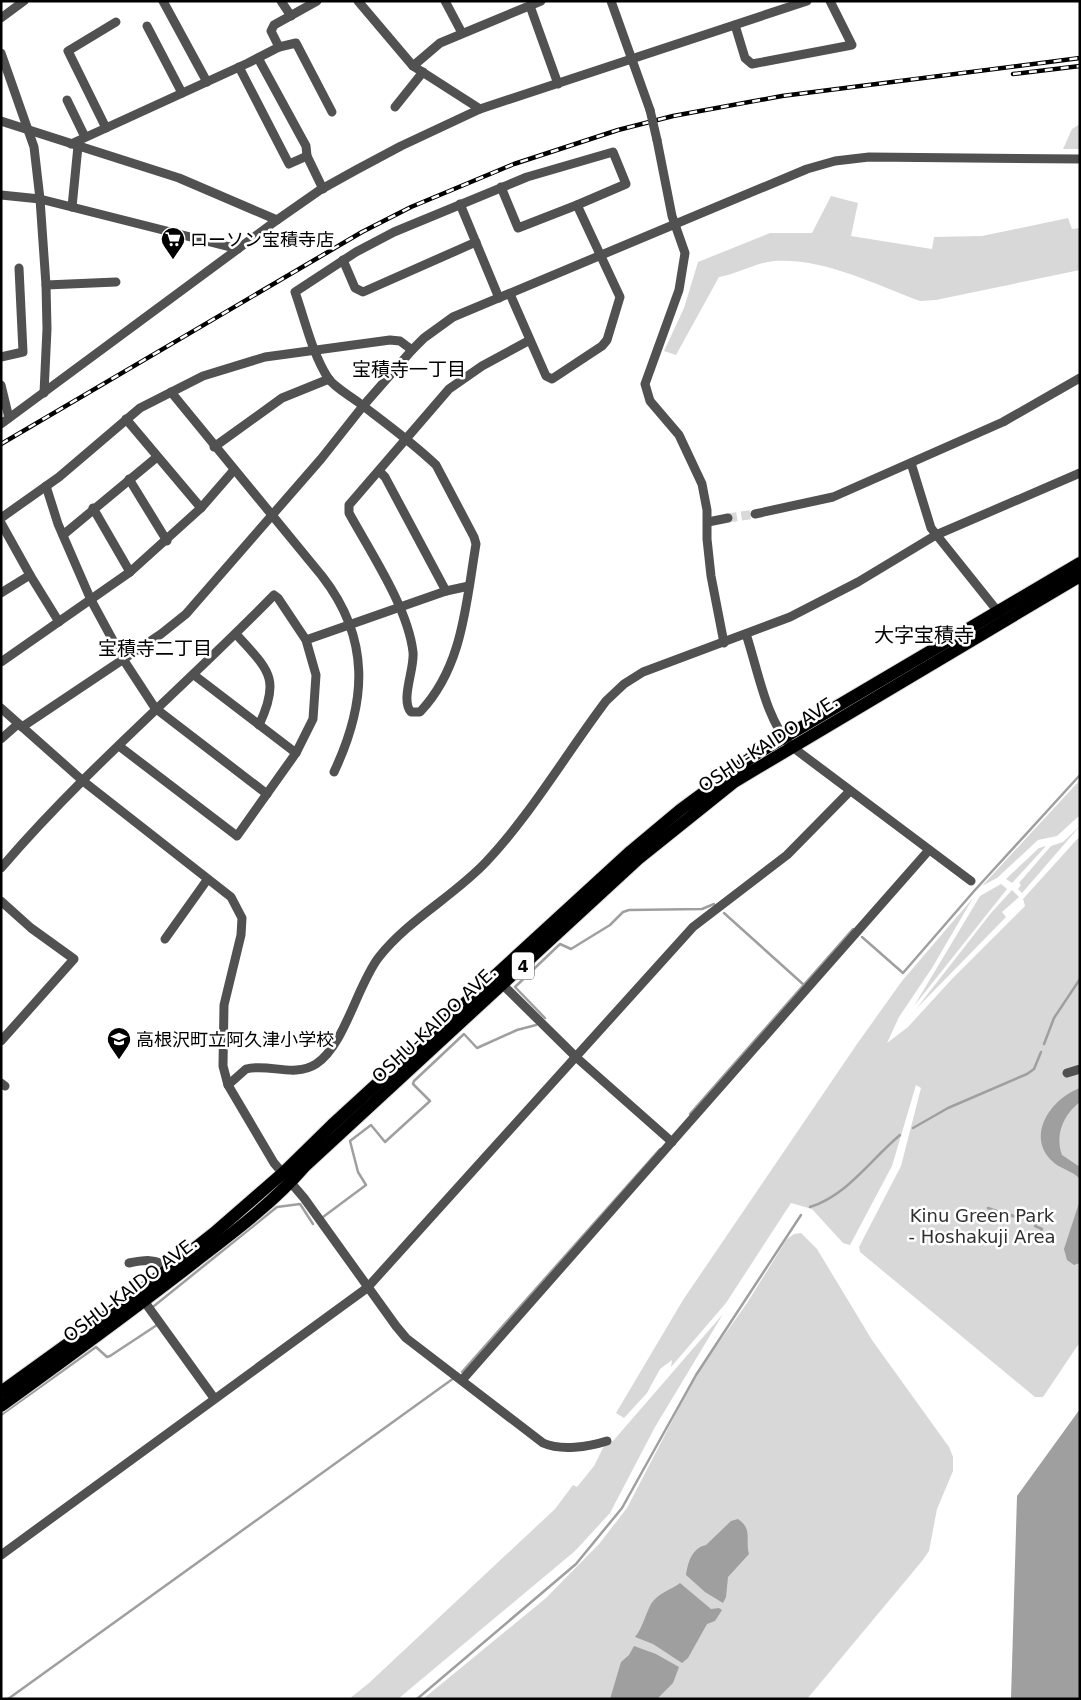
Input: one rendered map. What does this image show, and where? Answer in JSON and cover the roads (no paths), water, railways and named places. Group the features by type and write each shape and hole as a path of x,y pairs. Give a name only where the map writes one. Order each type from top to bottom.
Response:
{"highway":[{"name":"OSHU-KAIDO AVE.","path":"1,1392 305,1166 638,859 687,818 787,742 1080,563"},
{"name":"OSHU-KAIDO AVE.","path":"1,1406 221,1242 287,1178 332,1125 631,851 728,774 1080,576"}],"street":[{"path":"1,18 24,1"},
{"path":"163,1 207,82"},
{"path":"281,1 291,16"},
{"path":"279,47 271,32 274,25 317,1"},
{"path":"358,1 413,66 480,109"},
{"path":"445,1 462,33"},
{"path":"413,66 440,43 541,1"},
{"path":"611,1 650,110 675,224 685,253 684,272 645,384 650,401 679,435 694,463 702,484 708,522 707,539 711,576 724,643"},
{"path":"5,421 277,220 324,189 401,146 480,109 807,1"},
{"path":"735,25 746,58 752,64 852,45 830,1"},
{"path":"530,6 558,84"},
{"path":"106,128 68,51 116,22"},
{"path":"147,26 182,93"},
{"path":"74,144 85,137 279,47 296,44 332,112"},
{"path":"1,53 30,131 40,199 47,324 44,392"},
{"path":"258,58 306,146 307,156 324,189"},
{"path":"239,67 288,164 307,156"},
{"path":"395,107 423,72"},
{"path":"67,100 85,137"},
{"path":"1,121 179,178 277,220"},
{"path":"72,207 74,144"},
{"path":"501,187 518,228 626,184 613,152 527,176 394,232 343,260 295,292 316,350 329,379 363,406 405,440 436,465 476,544 458,647 452,663 431,700 420,712 415,713 408,709 407,702 414,653 400,607 348,509 405,440 449,389 482,366 530,340"},
{"path":"1,739 161,634 186,614 321,460 363,406 412,350 424,338 453,317 807,169 835,161 869,157 1080,159"},
{"path":"1,194 40,199 238,249"},
{"path":"460,204 499,298"},
{"path":"510,294 546,376 552,379 602,346 607,340 620,297 577,205"},
{"path":"343,260 355,288 363,292 476,242"},
{"path":"1,357 23,352 19,268"},
{"path":"46,285 116,282"},
{"path":"1,518 46,486 140,408 203,376 238,364 316,350 390,340 400,341 412,350"},
{"path":"754,514 822,500 911,463 1003,422 1080,378"},
{"path":"214,447 282,398 329,379"},
{"path":"1,385 5,421"},
{"path":"170,392 333,590 350,625 357,649 359,690 351,734 334,772"},
{"path":"126,419 201,508"},
{"path":"63,535 93,508 157,457"},
{"path":"911,463 931,528 998,613"},
{"path":"1,662 130,572 167,541 201,508 234,470"},
{"path":"379,472 385,477 446,591"},
{"path":"228,1085 250,1068 297,1071 306,1069 320,1060 333,1044 378,959 393,941 464,883 506,839 614,693 643,672 724,643 831,597 936,536 1080,473"},
{"path":"129,479 167,541"},
{"path":"46,486 63,535 91,600 123,659 155,708 267,794"},
{"path":"93,508 130,572"},
{"path":"708,522 728,518"},
{"path":"1,523 30,575 60,622"},
{"path":"1,593 30,575"},
{"path":"306,640 446,591 469,586"},
{"path":"1,868 45,818 155,708 194,674 274,596 306,640 316,674 314,719 296,753 237,836 119,746"},
{"path":"236,634 268,671 270,702 259,725"},
{"path":"746,634 772,713 787,742 971,881"},
{"path":"194,674 296,753"},
{"path":"1,708 83,781 231,897 242,918 241,935 224,1006 223,1066 228,1085 274,1163 406,1338 463,1379 543,1443 552,1447 566,1448 607,1441"},
{"path":"1,1555 144,1453 214,1398 367,1288 577,1058 693,927 787,855 850,791"},
{"path":"463,1379 929,850"},
{"path":"165,939 207,880"},
{"path":"1,901 31,928 74,959 1,1041"},
{"path":"503,985 577,1058 672,1142"},
{"path":"1067,1073 1080,1069"},
{"path":"129,1263 152,1260 162,1263 169,1268"},
{"path":"144,1301 214,1398"}],"waterway":[{"path":"862,937 903,973 975,890 1080,775"},
{"path":"545,1018 515,987 560,944 571,949 610,925 623,912 629,910 702,909 714,904"},
{"path":"724,913 804,985"},
{"path":"690,1114 853,929"},
{"path":"1044,1044 1054,1018 1080,979"},
{"path":"323,1217 366,1185 358,1172 350,1141 371,1125 385,1142 430,1101 413,1084 414,1081 464,1034 477,1048 517,1030 536,1025"},
{"path":"913,1128 948,1108 1027,1074 1034,1069 1041,1052"},
{"path":"810,1207 824,1201 848,1185 900,1135"},
{"path":"462,1372 660,1149"},
{"path":"154,1306 277,1207 300,1204 313,1224"},
{"path":"988,1208 1005,1214 1004,1216 1009,1219 1011,1215 1018,1218 1020,1213 1026,1219 1029,1214 1032,1215 1029,1220 1038,1221 1035,1226 1042,1229 1040,1233 1043,1234"},
{"path":"417,1699 576,1564 622,1508 696,1375 801,1215"},
{"path":"1,1415 96,1347 107,1357 110,1356 157,1325"},
{"path":"8,1699 454,1378"}],"tunnel":[{"path":"728,518 755,514"}],"railway":[{"path":"1,444 362,232 411,207 514,164 618,130 673,116 782,96 1080,58"},
{"path":"1013,74 1080,66"}],"place":[{"name":"ローソン宝積寺店","path":"173,260"},
{"name":"高根沢町立阿久津小学校","path":"119,1060"}],"district":[{"name":"宝積寺一丁目","path":"409,369"},
{"name":"大字宝積寺","path":"924,635"},
{"name":"宝積寺二丁目","path":"155,648"}],"park label":[{"name":"Kinu Green Park - Hoshakuji Area","path":"982,1225"}]}
